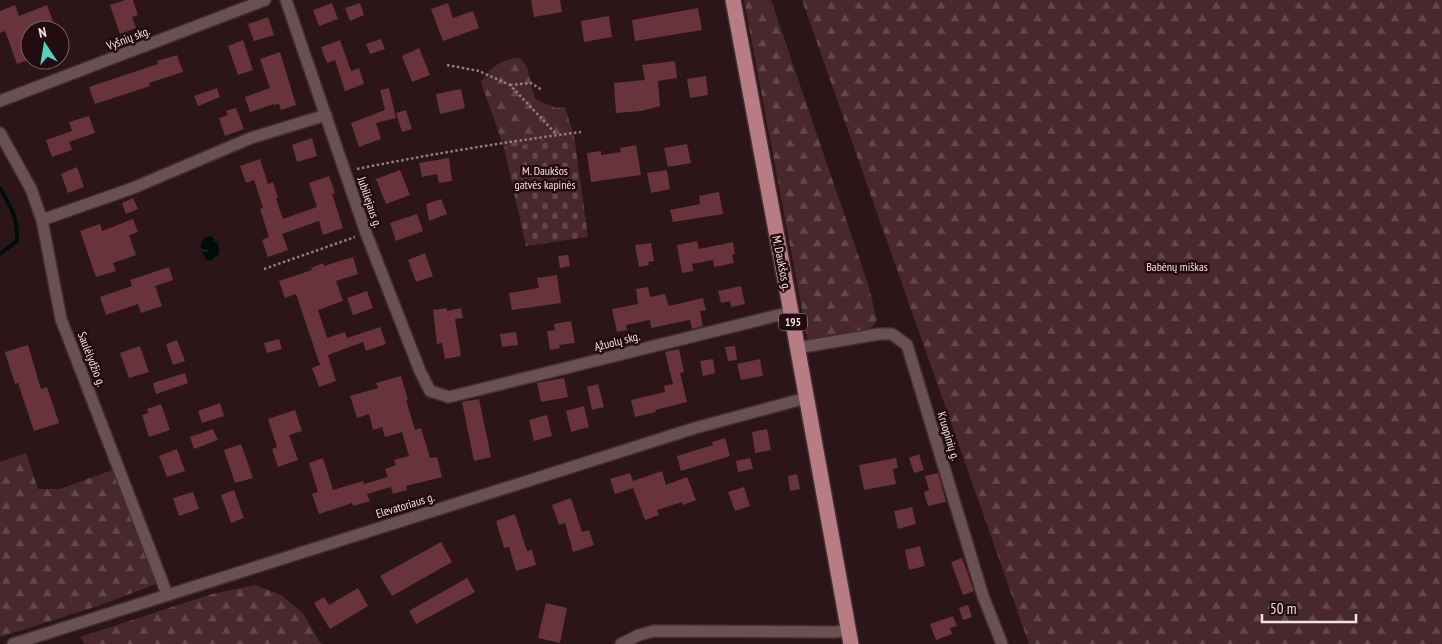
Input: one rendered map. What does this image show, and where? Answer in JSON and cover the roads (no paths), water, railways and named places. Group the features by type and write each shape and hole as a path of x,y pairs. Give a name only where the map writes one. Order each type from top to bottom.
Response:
{"main road":[{"name":"M. Daukšos g.","path":"733,0 850,637"}],"street":[{"name":"Vyšnių skg.","path":"0,101 265,0"},
{"name":"Jubiliejaus g.","path":"286,0 366,233 420,371 430,391 449,397"},
{"path":"42,220 133,188 251,138 326,115"},
{"name":"Saulėlydžio g.","path":"0,133 31,189 42,220 61,319 167,594"},
{"name":"Ąžuolų skg.","path":"449,397 791,312"},
{"name":"Kruopinių g.","path":"797,348 879,334 892,334 907,345 983,596 1002,644"},
{"name":"Elevatoriaus g.","path":"13,644 695,428 806,398"},
{"path":"622,644 654,630 835,632 850,637"}],"water":[{"path":"210,236 217,242 219,250 216,258 208,261 201,250 201,243"}],"waterway":[{"path":"0,188 13,213 17,233 17,241 0,254"}],"park label":[{"name":"M. Daukšos gatvės kapinės","path":"545,177"},
{"name":"Babėnų miškas","path":"1177,266"}]}
